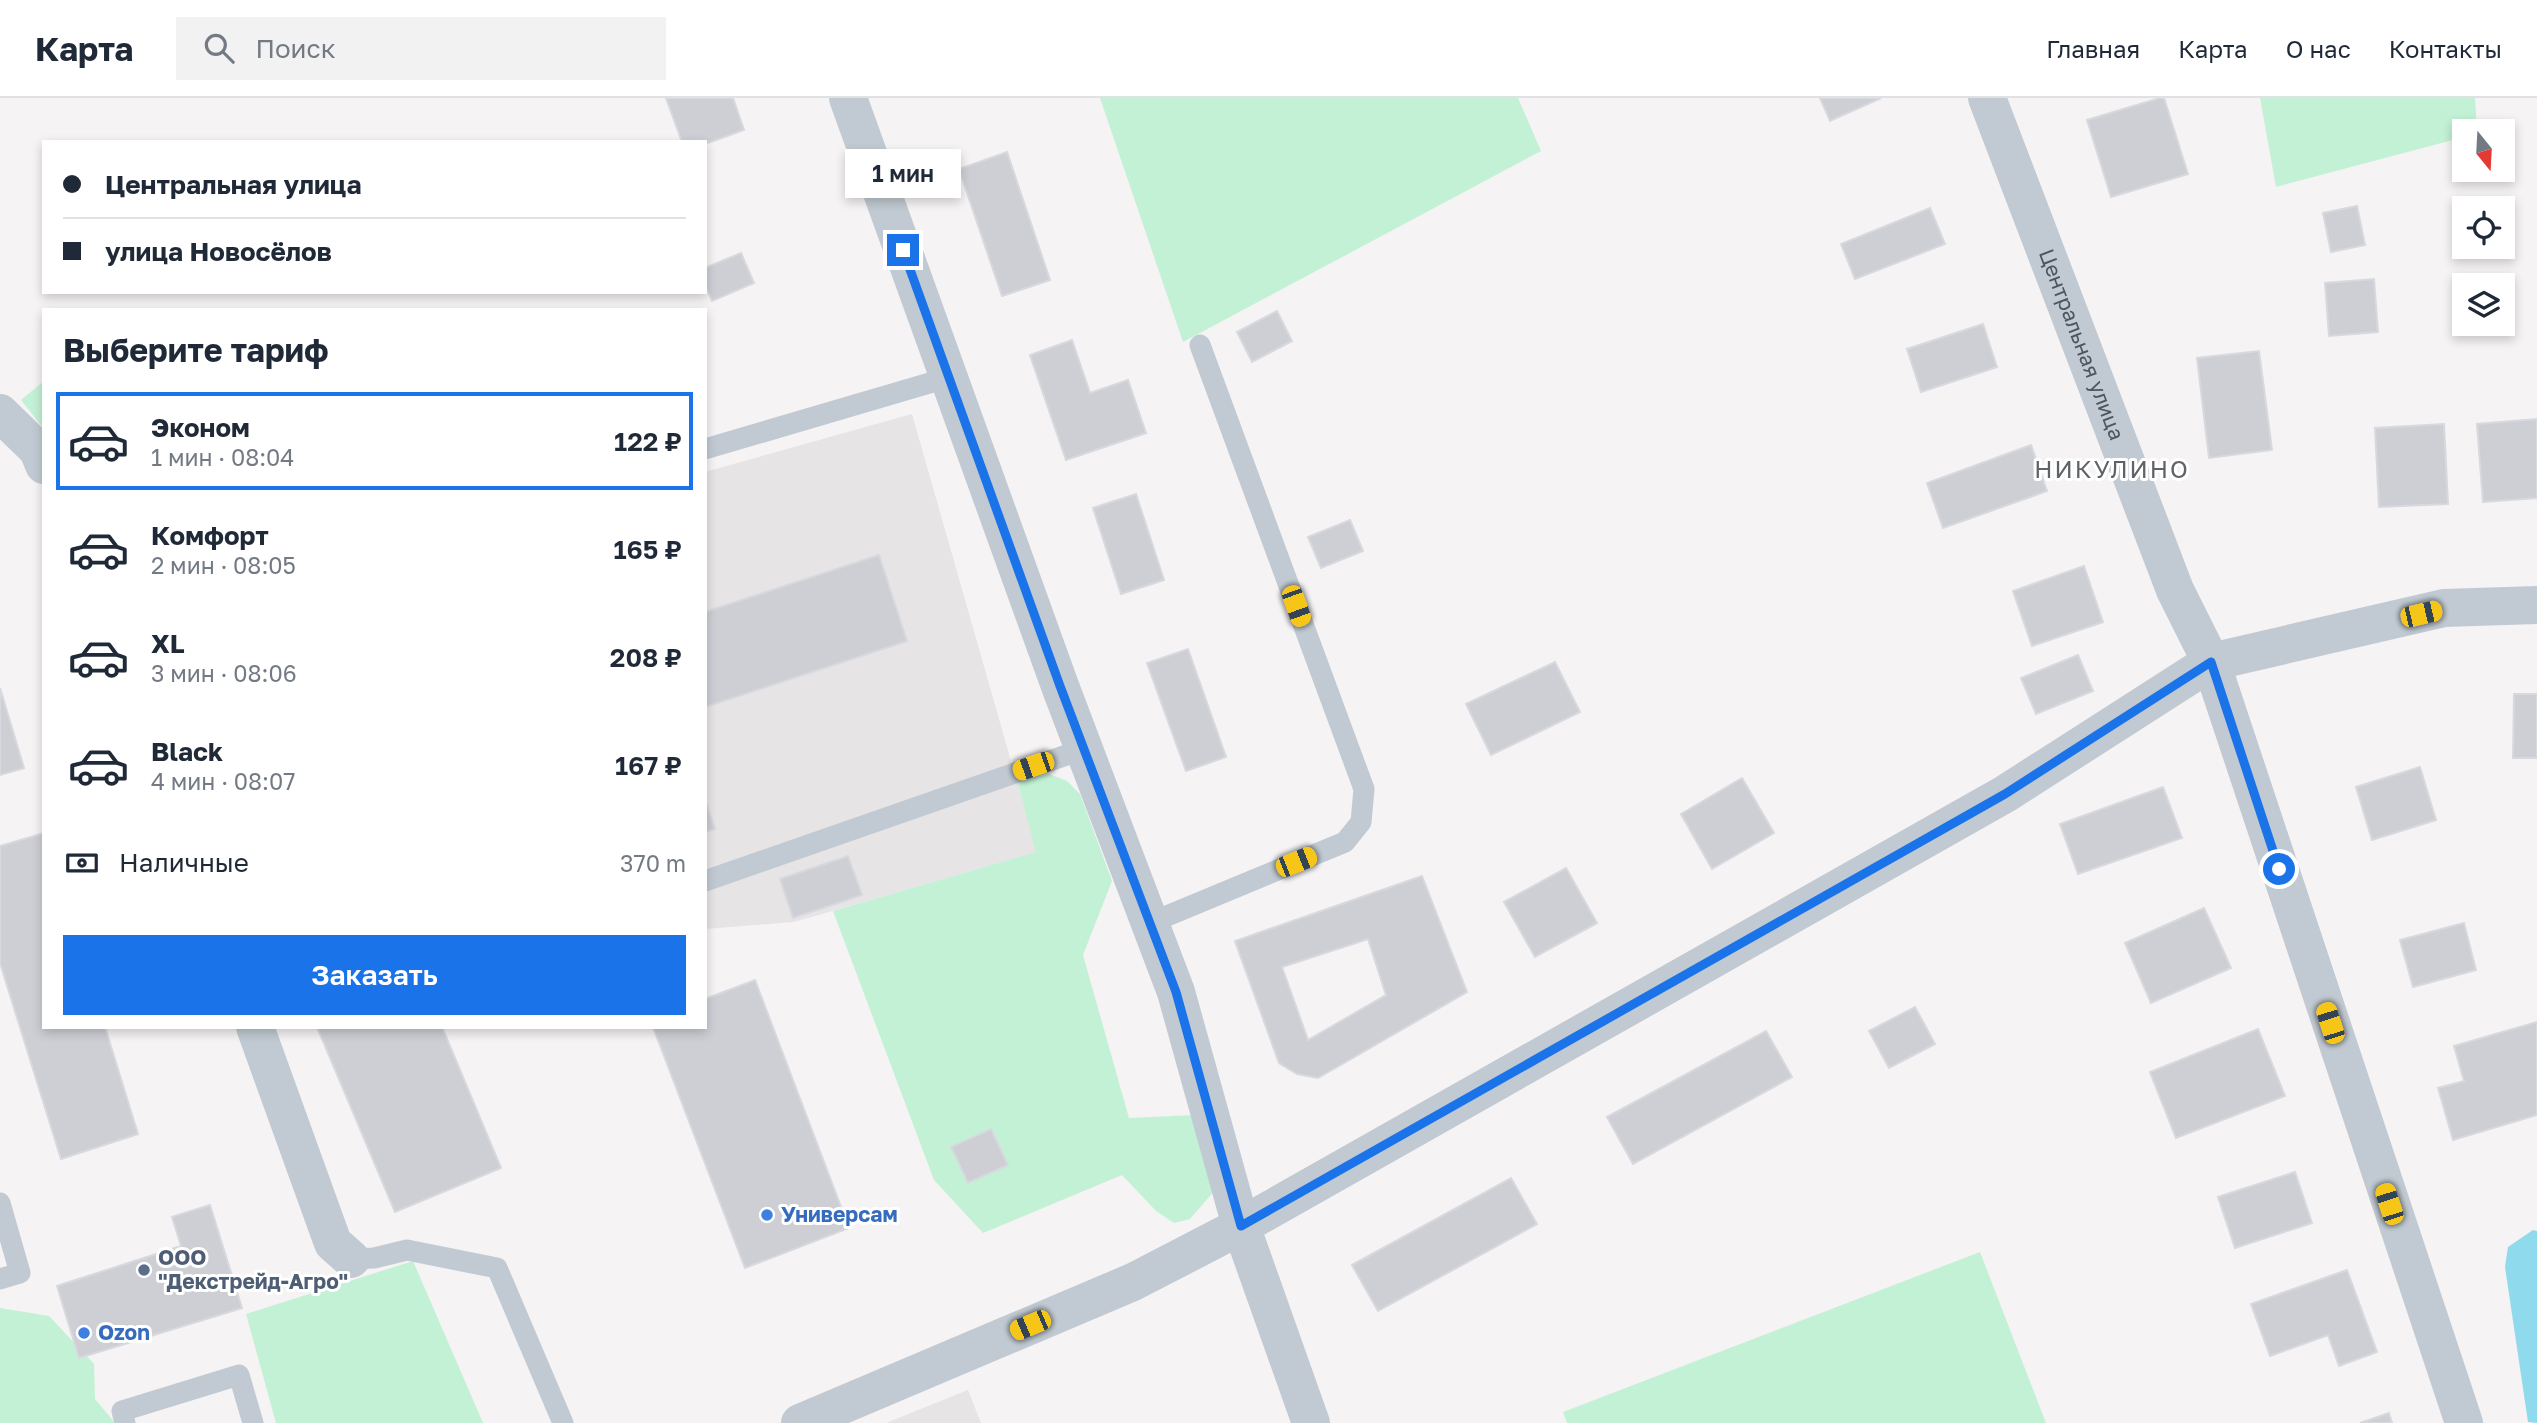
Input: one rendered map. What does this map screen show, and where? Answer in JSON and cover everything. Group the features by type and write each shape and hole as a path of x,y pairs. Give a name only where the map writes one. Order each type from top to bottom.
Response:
{"street":[{"path":"848,98 1084,749 1176,992 1241,1226 1311,1423"},
{"name":"Центральная улица","path":"1987,98 2175,590 2211,662 2464,1423"},
{"path":"0,413 38,450 42,460"},
{"path":"800,1423 1133,1282 1241,1226 2005,794 2211,662 2444,608 2537,605"},
{"path":"256,1029 333,1244 351,1259"}],"lane":[{"path":"1150,923 1345,842 1361,822 1364,789 1200,345"},
{"path":"707,448 950,377"},
{"path":"707,880 1084,749"},
{"path":"0,1203 20,1273 0,1279"},
{"path":"351,1259 374,1258 407,1250 497,1268 562,1423"},
{"path":"125,1423 122,1411 239,1375 253,1423"}],"shaded area":[{"path":"912,414 1037,852 794,922 707,929 707,471"},
{"path":"968,1390 981,1423 886,1423"}],"green space":[{"path":"1100,98 1518,98 1541,151 1183,342"},
{"path":"2260,98 2475,98 2476,119 2452,119 2452,140 2276,187"},
{"path":"42,383 42,426 21,400"},
{"path":"1049,774 1067,781 1080,794 1112,881 1083,955 1129,1118 1195,1115 1215,1190 1190,1219 1174,1223 1156,1211 1122,1175 983,1233 934,1180 833,911 1036,852 1017,781"},
{"path":"1980,1252 2046,1423 1567,1423 1563,1412"},
{"path":"413,1261 483,1423 276,1423 246,1314"},
{"path":"0,1308 49,1316 94,1364 95,1399 115,1423 0,1423"}],"water":[{"path":"2533,1230 2537,1231 2537,1423 2528,1422 2505,1267 2508,1247"}],"building":[{"path":"666,98 733,98 744,130 707,143 707,140 681,140"},
{"path":"1820,98 1881,98 1830,121"},
{"path":"2164,98 2188,174 2111,197 2087,120"},
{"path":"1007,152 1050,280 1002,296 959,169"},
{"path":"2357,206 2365,245 2331,252 2323,213"},
{"path":"1930,208 1945,244 1855,279 1841,244"},
{"path":"741,253 754,283 712,301 707,290 707,267"},
{"path":"2374,279 2378,332 2329,336 2325,283"},
{"path":"1277,311 1292,341 1252,362 1237,332"},
{"path":"1983,324 1997,367 1921,392 1907,349"},
{"path":"1072,340 1090,393 1128,380 1146,433 1066,460 1030,355"},
{"path":"2259,351 2272,450 2209,458 2197,358"},
{"path":"2537,419 2537,498 2483,502 2477,424"},
{"path":"2444,424 2448,504 2379,507 2375,428"},
{"path":"2031,445 2047,491 1943,528 1927,483"},
{"path":"1136,494 1164,580 1121,594 1093,508"},
{"path":"1350,520 1363,551 1321,568 1308,537"},
{"path":"879,555 907,641 707,706 707,611"},
{"path":"2084,566 2103,622 2032,646 2013,591"},
{"path":"1188,649 1226,757 1186,771 1147,663"},
{"path":"2078,655 2093,691 2036,714 2021,678"},
{"path":"1555,662 1580,712 1491,755 1466,704"},
{"path":"0,688 24,768 0,775"},
{"path":"2514,694 2537,694 2537,758 2513,758"},
{"path":"2420,767 2436,820 2372,840 2356,787"},
{"path":"1742,778 1774,833 1712,869 1681,814"},
{"path":"2163,787 2182,838 2078,874 2060,824"},
{"path":"707,805 715,829 707,831"},
{"path":"42,834 42,1029 106,1029 138,1134 61,1159 0,963 0,846"},
{"path":"848,856 862,895 793,918 780,879"},
{"path":"1566,868 1597,923 1535,957 1504,902"},
{"path":"1422,876 1467,992 1318,1078 1297,1074 1279,1063 1235,941","holes":["1368,939 1386,995 1308,1040 1282,967"]},
{"path":"2204,908 2231,968 2151,1003 2125,943"},
{"path":"2464,923 2476,970 2413,987 2400,940"},
{"path":"755,980 849,1228 745,1268 654,1029 707,1029 707,998"},
{"path":"1915,1007 1935,1044 1889,1068 1869,1031"},
{"path":"2537,1022 2537,1115 2453,1140 2438,1088 2464,1081 2454,1046"},
{"path":"318,1029 443,1029 501,1168 395,1212"},
{"path":"2258,1029 2285,1096 2176,1138 2150,1072"},
{"path":"1766,1031 1792,1077 1633,1164 1607,1117"},
{"path":"991,1129 1008,1165 968,1183 951,1147"},
{"path":"2295,1172 2312,1223 2235,1248 2218,1197"},
{"path":"1511,1178 1537,1224 1378,1311 1352,1265"},
{"path":"210,1205 242,1308 79,1358 57,1286 181,1246 172,1217"},
{"path":"2347,1270 2377,1352 2339,1366 2328,1335 2270,1356 2251,1304"},
{"path":"2389,1413 2392,1423 2360,1423"}],"place":[{"name":"Универсам","path":"767,1215"},
{"name":"ООО \"Декстрейд-Агро\"","path":"144,1270"},
{"name":"Ozon","path":"84,1333"}],"district":[{"name":"НИКУЛИНО","path":"2112,470"}],"route":[{"path":"903,250 1060,686 1176,992 1241,1226 2005,794 2211,662 2279,869"}]}
